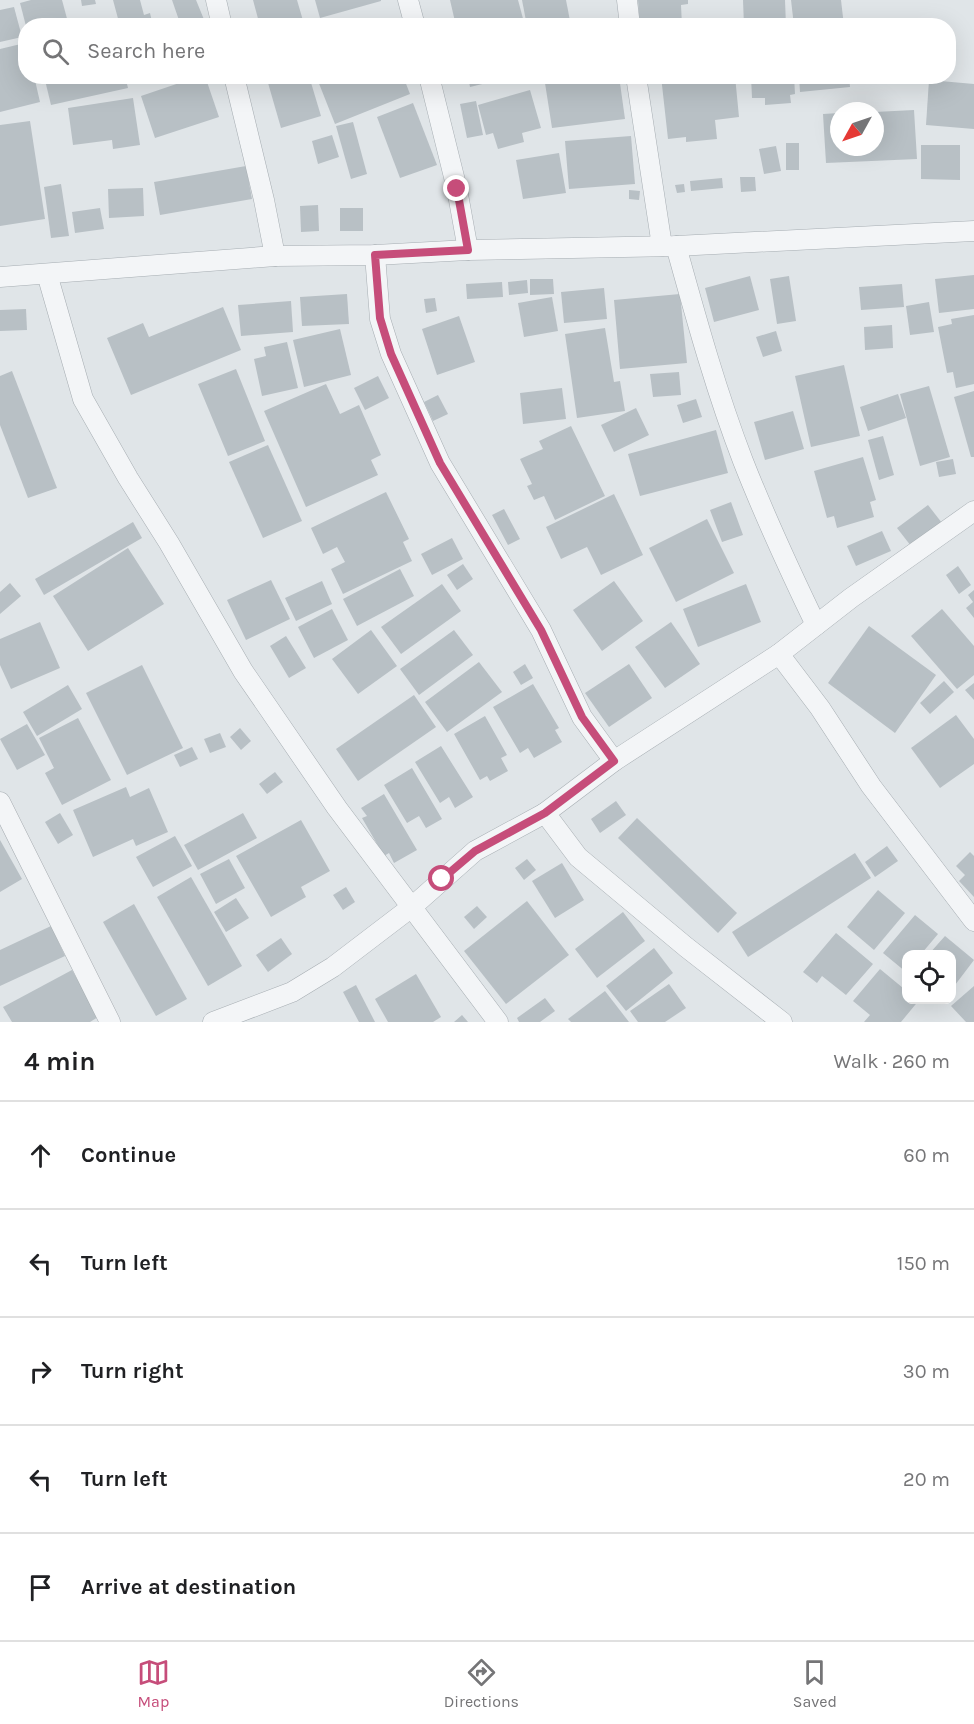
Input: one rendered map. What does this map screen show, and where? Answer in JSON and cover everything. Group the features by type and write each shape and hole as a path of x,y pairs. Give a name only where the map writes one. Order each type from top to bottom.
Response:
{"street":[{"path":"216,0 220,18"},
{"path":"408,0 413,18"},
{"path":"627,0 629,18"},
{"path":"236,84 275,256"},
{"path":"431,84 457,189 468,250"},
{"path":"638,84 669,246 742,459 785,560 816,625"},
{"path":"0,277 275,256 669,246 974,231"},
{"path":"375,255 380,318 391,354 440,463 541,630 582,717 614,761"},
{"path":"47,274 83,399 243,671 337,808 384,872 413,906 498,1022"},
{"path":"213,1022 292,992 333,967 413,906 475,851 545,813 614,761 779,654 974,510"},
{"path":"779,654 820,708 871,786 974,921"},
{"path":"0,802 110,1022"},
{"path":"545,813 578,857 669,934 782,1022"}],"building":[{"path":"31,0 62,0 67,18 24,18 20,3"},
{"path":"81,0 95,0 96,4 82,6"},
{"path":"113,0 140,0 144,15 150,13 151,18 118,18"},
{"path":"172,0 196,0 203,18 178,18"},
{"path":"253,0 297,0 302,18 258,18"},
{"path":"315,0 381,0 381,1 320,18"},
{"path":"450,0 518,0 523,18 454,18"},
{"path":"522,0 566,0 569,18 525,18"},
{"path":"638,0 688,0 688,4 681,5 682,18 639,18"},
{"path":"743,0 785,0 786,18 744,18"},
{"path":"791,0 841,0 843,18 793,18"},
{"path":"14,7 18,22 18,38 0,42 0,10"},
{"path":"18,45 18,84 36,84 40,102 0,112 0,49"},
{"path":"46,84 127,84 128,88 51,105"},
{"path":"176,84 208,84 219,117 155,138 141,96"},
{"path":"268,84 311,84 321,116 281,128"},
{"path":"319,84 406,84 410,94 335,124"},
{"path":"545,84 620,84 625,119 552,128"},
{"path":"662,84 736,84 739,117 715,120 717,139 686,142 686,137 668,139"},
{"path":"751,84 794,84 795,94 790,95 791,103 765,105 765,98 752,98"},
{"path":"800,84 850,84 850,87 800,92"},
{"path":"929,84 974,84 974,129 926,125"},
{"path":"530,90 541,128 522,133 524,142 498,149 493,133 486,135 478,105"},
{"path":"133,98 140,145 113,149 112,140 73,145 68,108"},
{"path":"476,101 483,135 467,138 460,104"},
{"path":"413,103 437,165 400,178 377,117"},
{"path":"914,110 917,159 826,163 823,114 830,114 830,156 884,156 884,112"},
{"path":"30,121 45,219 0,226 0,125"},
{"path":"353,122 367,174 351,179 336,126"},
{"path":"332,135 339,157 318,164 312,141"},
{"path":"631,136 635,184 569,189 565,141"},
{"path":"786,143 799,143 799,170 786,170"},
{"path":"921,145 960,145 960,180 921,179"},
{"path":"776,146 781,171 764,174 759,149"},
{"path":"559,153 566,193 523,199 516,160"},
{"path":"246,166 252,199 160,215 154,182"},
{"path":"740,177 755,177 756,191 741,192"},
{"path":"722,178 723,188 691,191 690,181"},
{"path":"61,184 69,236 51,238 44,187"},
{"path":"684,184 685,192 677,193 675,185"},
{"path":"143,188 144,216 109,218 108,189"},
{"path":"629,190 640,191 639,200 629,199"},
{"path":"318,205 319,231 301,232 300,206"},
{"path":"100,208 104,229 75,233 72,212"},
{"path":"340,208 363,208 363,231 340,231"},
{"path":"974,275 974,309 939,313 935,279"},
{"path":"750,276 759,310 714,322 705,288"},
{"path":"789,276 796,321 777,324 770,279"},
{"path":"530,279 553,279 554,294 530,295"},
{"path":"527,280 528,293 509,295 508,282"},
{"path":"502,282 503,297 467,299 466,284"},
{"path":"902,284 904,307 861,310 859,287"},
{"path":"604,288 607,319 564,323 561,292"},
{"path":"347,294 349,324 302,326 300,297"},
{"path":"680,294 687,363 620,369 614,300"},
{"path":"552,297 558,331 524,337 518,303"},
{"path":"435,298 437,311 426,313 424,299"},
{"path":"291,301 293,332 241,336 238,305"},
{"path":"929,302 934,332 910,335 906,306"},
{"path":"223,307 241,350 131,395 107,338 143,323 149,337"},
{"path":"26,309 27,330 0,331 0,310"},
{"path":"974,315 974,384 956,388 953,372 947,373 938,327 952,324 951,319"},
{"path":"459,316 475,362 437,375 422,329"},
{"path":"892,325 893,348 865,350 864,327"},
{"path":"605,328 614,382 620,381 625,411 577,418 565,334"},
{"path":"340,329 351,375 304,387 293,340"},
{"path":"776,331 782,351 763,357 756,337"},
{"path":"287,342 298,388 262,396 254,359 266,356 264,347"},
{"path":"844,365 860,436 811,447 795,376"},
{"path":"236,369 265,441 228,456 198,384"},
{"path":"12,371 57,488 28,498 0,425 0,376"},
{"path":"679,372 681,395 653,397 650,374"},
{"path":"378,376 389,398 365,410 354,388"},
{"path":"326,384 340,414 359,405 381,455 371,460 378,475 306,507 264,411"},
{"path":"929,386 950,457 920,466 900,394"},
{"path":"562,388 566,419 523,424 520,393"},
{"path":"974,391 974,457 971,457 954,397"},
{"path":"898,394 906,418 868,431 860,407"},
{"path":"438,395 448,414 433,421 424,402"},
{"path":"696,399 702,417 683,423 677,405"},
{"path":"636,408 649,435 614,452 601,425"},
{"path":"793,411 804,449 765,460 754,422"},
{"path":"571,426 605,496 555,520 544,496 534,500 527,486 532,484 520,459 543,449 539,441"},
{"path":"716,430 728,473 640,496 628,454"},
{"path":"883,436 894,475 879,480 868,440"},
{"path":"268,445 302,521 263,538 229,462"},
{"path":"863,457 876,500 870,502 874,517 837,528 834,516 827,518 814,471"},
{"path":"953,459 956,474 939,477 936,462"},
{"path":"386,492 409,539 403,542 412,561 343,594 331,569 345,562 337,547 323,554 311,528"},
{"path":"614,494 643,555 601,575 587,547 561,559 546,527"},
{"path":"731,502 743,535 722,542 710,510"},
{"path":"928,505 942,523 911,546 897,528"},
{"path":"504,509 520,539 508,545 492,515"},
{"path":"707,519 734,573 676,602 649,548"},
{"path":"133,522 142,538 44,595 35,579"},
{"path":"882,531 891,551 856,566 847,546"},
{"path":"452,538 463,559 432,575 421,554"},
{"path":"128,548 164,604 88,651 53,596"},
{"path":"463,564 473,579 457,590 447,575"},
{"path":"958,566 971,585 959,594 946,575"},
{"path":"400,569 414,596 357,626 343,599"},
{"path":"271,580 290,619 246,640 227,600"},
{"path":"322,581 332,604 296,621 285,598"},
{"path":"614,581 643,621 602,651 573,610"},
{"path":"10,583 21,596 0,614 0,592"},
{"path":"442,584 461,611 401,654 381,627"},
{"path":"746,584 761,622 698,647 683,609"},
{"path":"974,590 974,618 966,608 973,602 968,595"},
{"path":"332,609 348,640 314,658 298,627"},
{"path":"942,609 974,646 974,675 957,689 911,636"},
{"path":"40,622 60,668 11,689 0,665 0,639"},
{"path":"671,622 700,664 665,688 635,647"},
{"path":"869,626 936,675 895,733 828,683"},
{"path":"371,630 397,666 358,694 332,659"},
{"path":"454,630 473,655 419,695 400,669"},
{"path":"286,636 306,668 289,678 270,646"},
{"path":"479,662 502,692 447,732 425,702"},
{"path":"525,664 533,678 521,685 513,672"},
{"path":"629,664 652,698 609,727 585,693"},
{"path":"142,665 183,748 127,775 86,693"},
{"path":"944,681 954,692 930,714 920,703"},
{"path":"974,683 974,700 965,690"},
{"path":"533,684 559,728 555,730 562,742 534,758 528,748 520,753 493,707"},
{"path":"68,685 82,709 37,736 23,712"},
{"path":"414,695 436,727 358,781 336,749"},
{"path":"956,715 974,739 974,764 940,788 911,748"},
{"path":"485,716 507,755 501,758 508,771 490,781 487,776 480,780 454,734"},
{"path":"78,718 111,780 62,805 45,773 54,768 39,738"},
{"path":"27,724 45,755 17,770 0,739"},
{"path":"240,728 251,741 241,750 230,737"},
{"path":"220,733 226,747 210,753 204,739"},
{"path":"441,746 473,797 455,808 449,797 440,803 415,762"},
{"path":"192,747 198,759 180,767 174,755"},
{"path":"412,768 442,819 426,828 419,816 407,823 384,785"},
{"path":"275,772 283,782 267,794 259,784"},
{"path":"126,787 130,797 149,788 168,832 136,846 133,839 93,857 73,810"},
{"path":"384,794 417,850 394,863 389,853 384,856 362,818 367,816 361,808"},
{"path":"616,801 626,815 600,833 591,819"},
{"path":"60,813 73,835 58,844 45,822"},
{"path":"243,813 257,838 198,870 184,845"},
{"path":"637,818 737,913 718,933 618,838"},
{"path":"301,820 330,871 301,887 306,897 271,917 236,856"},
{"path":"175,836 192,866 153,887 136,857"},
{"path":"0,840 22,879 0,892"},
{"path":"887,846 898,861 875,877 865,862"},
{"path":"970,852 974,856 974,897 959,881 965,875 956,866"},
{"path":"855,853 871,878 748,957 732,932"},
{"path":"229,859 245,888 216,904 200,874"},
{"path":"527,859 536,870 524,880 515,868"},
{"path":"562,863 584,900 555,918 532,881"},
{"path":"191,877 242,966 208,986 157,897"},
{"path":"346,887 355,902 343,910 333,895"},
{"path":"878,890 905,913 874,950 847,927"},
{"path":"236,898 249,918 226,932 214,912"},
{"path":"527,901 569,955 506,1004 464,951"},
{"path":"134,904 187,999 156,1016 103,922"},
{"path":"477,906 487,917 474,929 464,917"},
{"path":"623,912 645,941 597,978 575,949"},
{"path":"915,915 938,934 925,950 902,950 902,969 883,953"},
{"path":"51,926 65,956 0,986 0,950"},
{"path":"836,933 873,964 846,995 822,976 817,983 803,972"},
{"path":"945,936 974,960 956,984 956,950 933,950"},
{"path":"281,938 292,954 268,972 256,955"},
{"path":"654,948 673,973 626,1011 606,986"},
{"path":"880,969 902,987 902,1004 916,1004 901,1022 864,1022 870,1015 853,1001"},
{"path":"72,970 98,1017 90,1022 12,1022 3,1007"},
{"path":"416,974 441,1017 433,1022 388,1022 375,999"},
{"path":"669,984 686,1008 665,1022 638,1022 630,1011"},
{"path":"356,985 375,1022 359,1022 343,992"},
{"path":"974,986 974,1022 966,1022 951,1006"},
{"path":"605,991 629,1022 571,1022 568,1019"},
{"path":"545,998 555,1011 540,1022 519,1022 517,1018"},
{"path":"462,1015 468,1022 454,1022"}],"route":[{"path":"442,879 475,851 545,813 614,761 582,717 541,630 440,463 391,354 380,318 375,255 468,250 457,189"}]}
